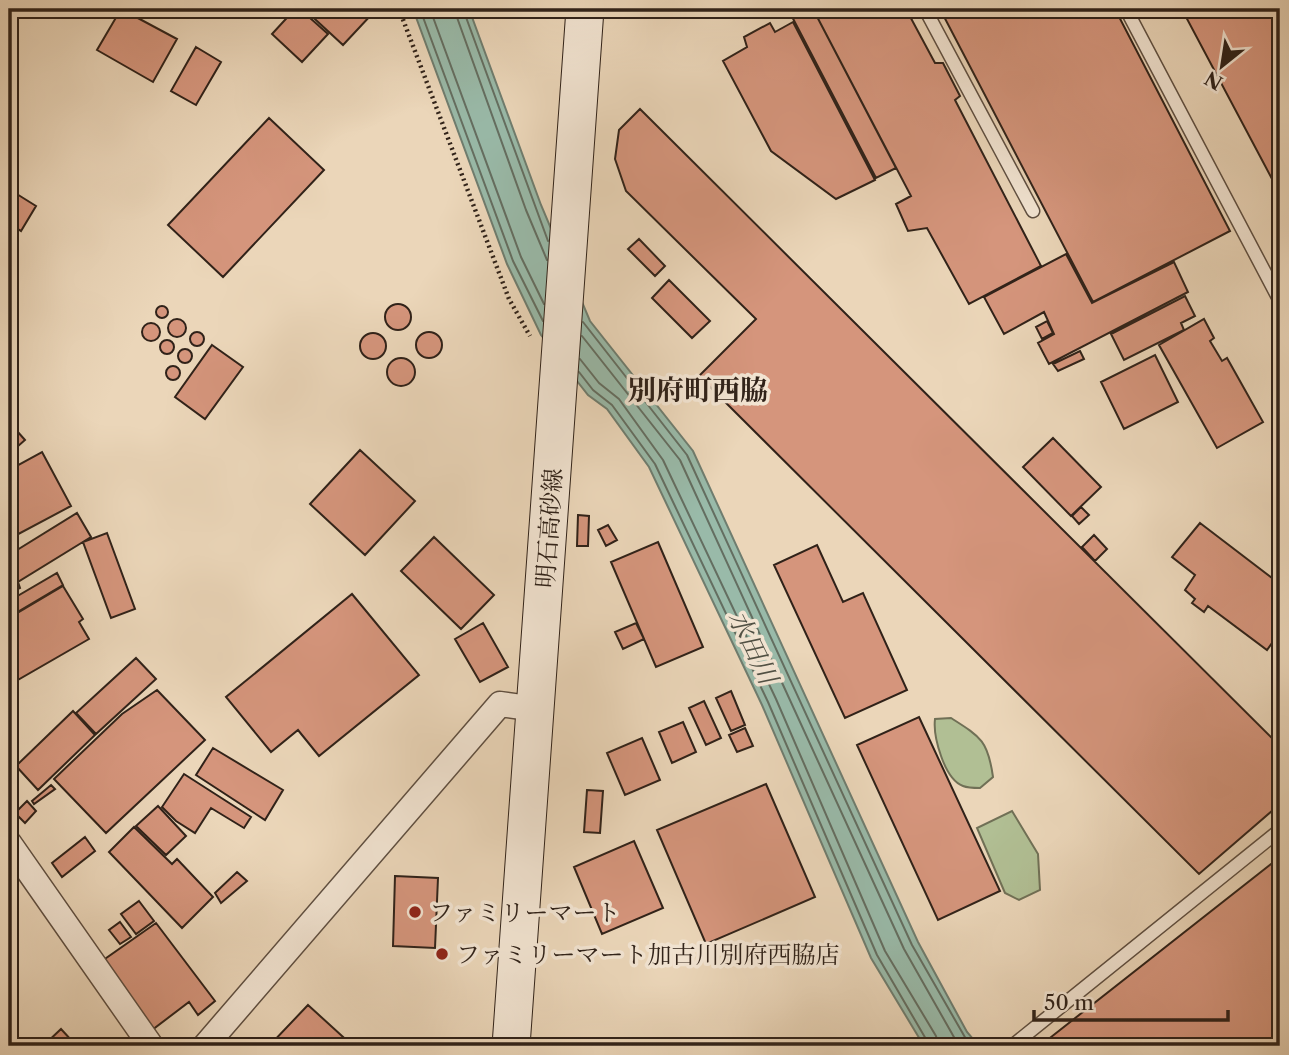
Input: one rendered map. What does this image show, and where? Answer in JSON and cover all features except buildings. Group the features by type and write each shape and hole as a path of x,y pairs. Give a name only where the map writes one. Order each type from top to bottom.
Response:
{"main road":[{"name":"明石高砂線","path":"511,1046 585,9"}],"street":[{"path":"205,1046 500,704 536,709"},
{"path":"9,843 151,1046"}],"lane":[{"path":"925,9 1033,211"},
{"path":"1126,9 1280,301"},
{"path":"1012,1046 1280,830"}],"path":[{"path":"399,9 509,299 534,342"}],"shaded area":[{"path":"951,718 970,730 981,741 989,755 993,777 980,788 965,787 956,782 945,766 936,736 935,719"},
{"path":"1012,811 1038,854 1040,890 1019,900 1005,893 977,828"}],"water":[{"name":"水田川","path":"413,9 469,9 541,205 590,321 693,451 918,942 967,1032 979,1046 924,1046 871,958 762,705 649,467 607,409 588,395 541,335 507,264"}],"place":[{"name":"ファミリーマート","path":"415,912"},
{"name":"ファミリーマート加古川別府西脇店","path":"442,954"}],"district":[{"name":"別府町西脇","path":"698,390"}]}
